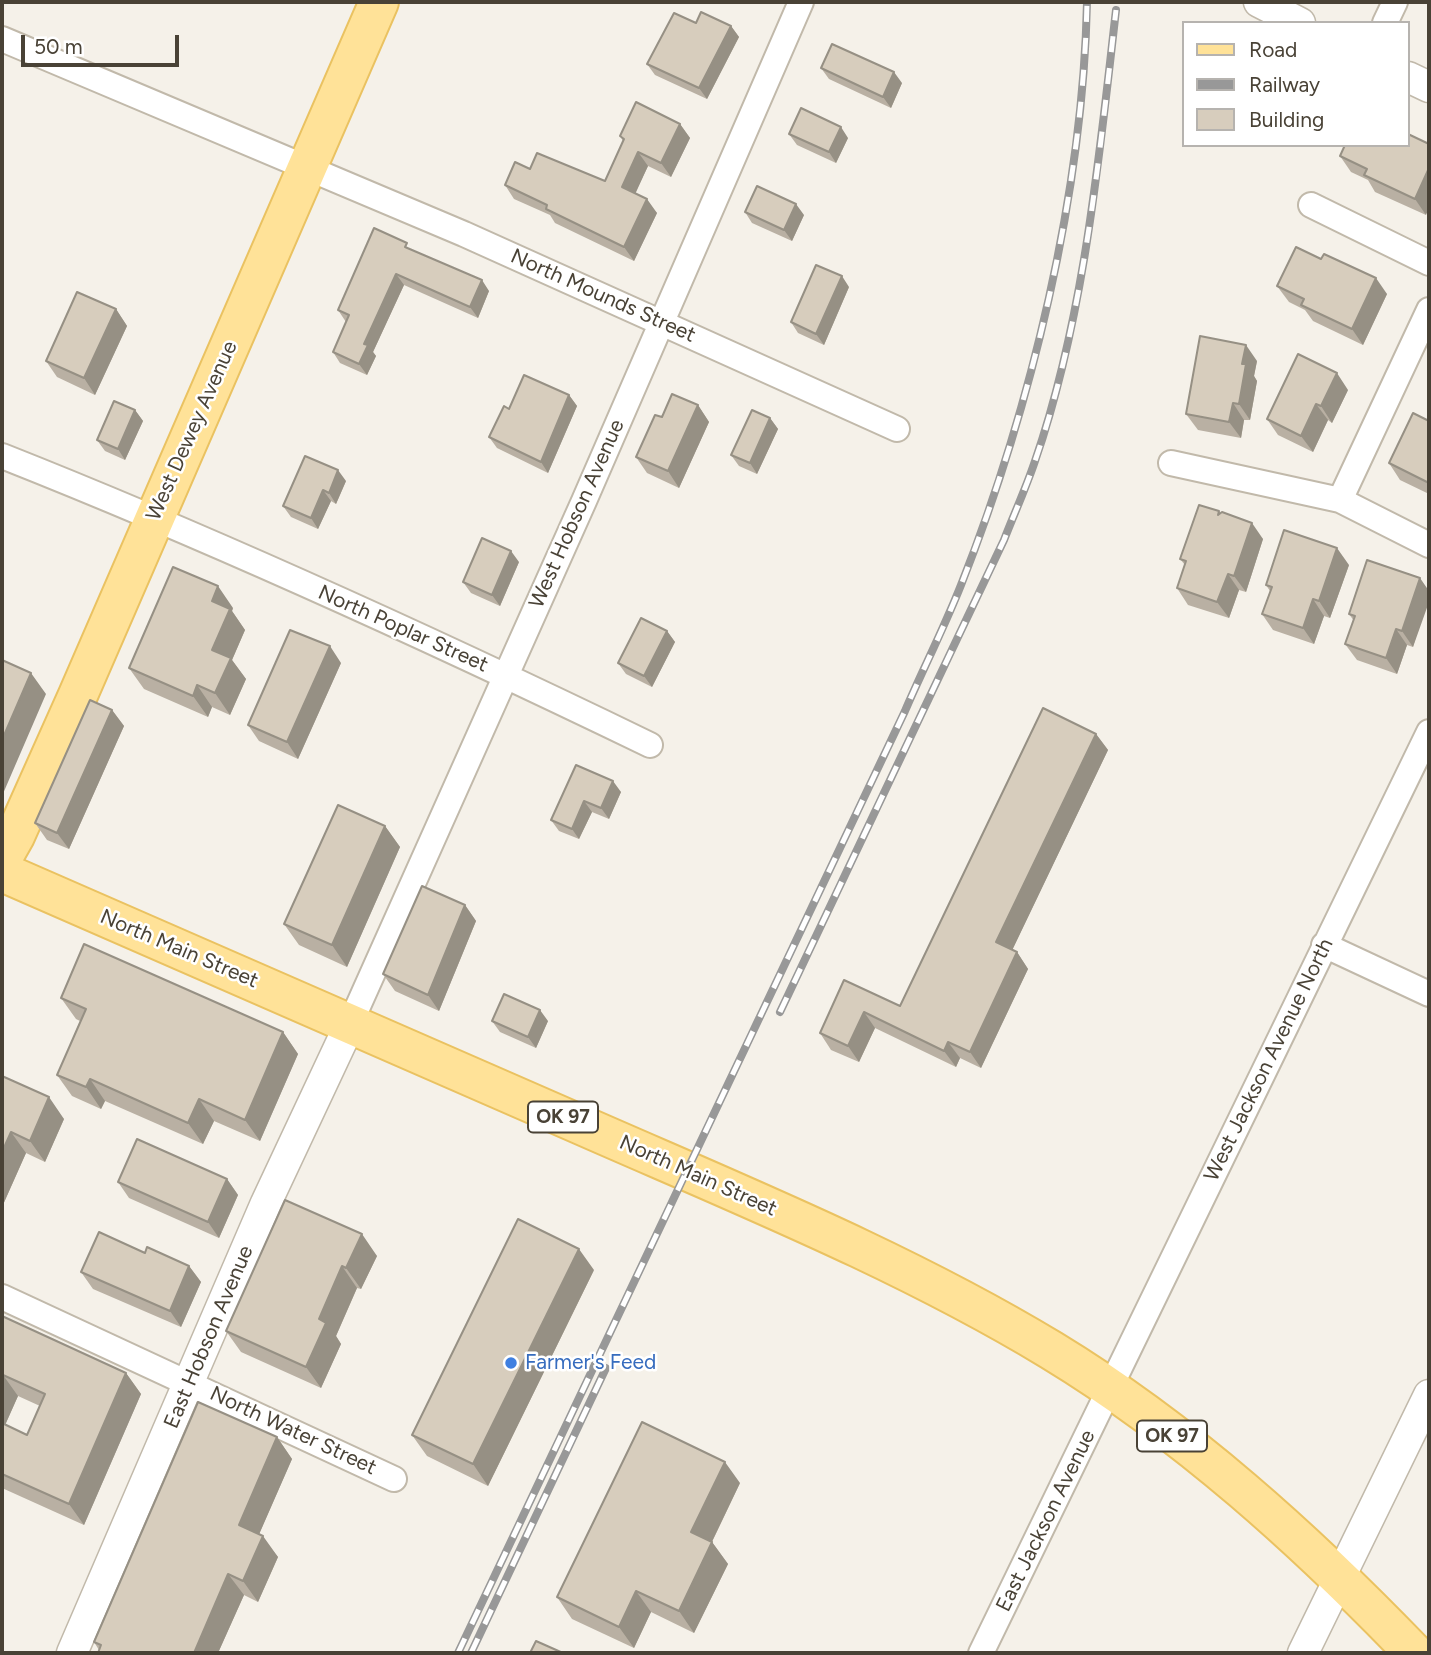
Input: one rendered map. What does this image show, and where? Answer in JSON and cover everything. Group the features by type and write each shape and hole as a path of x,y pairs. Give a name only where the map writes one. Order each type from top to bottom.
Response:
{"main road":[{"name":"West Dewey Avenue","path":"2,859 15,836 379,2"},
{"name":"North Main Street","path":"2,872 776,1211 885,1262 1051,1351 1111,1390 1234,1483 1339,1576"},
{"name":"OK 97","path":"1339,1576 1414,1653"}],"street":[{"name":"West Hobson Avenue","path":"350,1024 506,676 801,2"},
{"path":"1259,2 1296,21"},
{"path":"1386,21 1395,2"},
{"name":"North Mounds Street","path":"2,40 307,167 660,321 897,429"},
{"path":"1410,78 1429,87"},
{"path":"1311,205 1429,263"},
{"path":"1340,500 1429,310"},
{"name":"North Poplar Street","path":"2,456 154,518 506,676 650,745"},
{"path":"1171,463 1340,500 1429,545"},
{"name":"West Jackson Avenue North","path":"1111,1390 1429,732"},
{"path":"1324,945 1429,994"},
{"name":"East Hobson Avenue","path":"72,1653 266,1203 350,1024"},
{"name":"North Water Street","path":"2,1297 394,1479"},
{"name":"East Jackson Avenue","path":"981,1653 1111,1390"},
{"path":"1303,1653 1429,1395"}],"building":[{"path":"701,12 731,26 699,88 647,64 674,13 696,23"},
{"path":"832,44 894,72 883,97 821,68"},
{"path":"636,102 680,124 661,163 638,152 622,187 647,199 624,247 546,209 547,205 505,185 515,162 530,169 537,153 605,181 624,139 620,136"},
{"path":"801,108 841,127 829,152 789,134"},
{"path":"1410,135 1429,144 1429,168 1415,199 1364,175 1367,169 1340,156 1344,147 1410,147"},
{"path":"757,186 796,204 784,230 745,212"},
{"path":"374,228 407,243 405,247 482,280 470,307 396,274 364,344 368,345 359,364 333,352 349,315 338,310"},
{"path":"1296,247 1321,259 1324,254 1376,278 1352,329 1301,305 1304,299 1277,286"},
{"path":"816,265 842,276 816,334 791,322"},
{"path":"77,292 116,309 84,378 46,361"},
{"path":"1200,336 1246,345 1242,364 1246,364 1239,404 1233,403 1229,422 1186,414"},
{"path":"1298,354 1337,373 1321,406 1316,404 1301,436 1267,419"},
{"path":"524,375 569,395 541,462 489,437 504,406 509,409"},
{"path":"672,394 698,405 668,471 636,457 655,415 662,417"},
{"path":"114,401 135,410 118,449 97,440"},
{"path":"752,410 770,418 750,463 731,455"},
{"path":"1413,413 1429,421 1429,483 1389,463"},
{"path":"305,456 338,470 329,493 323,490 311,518 283,506"},
{"path":"1199,505 1219,511 1218,515 1222,512 1252,523 1234,576 1228,574 1217,602 1177,588 1186,561 1180,559"},
{"path":"1284,530 1337,548 1319,601 1313,599 1303,628 1262,614 1272,587 1266,585"},
{"path":"482,538 511,551 492,595 463,582"},
{"path":"1367,560 1420,578 1402,631 1396,629 1386,658 1345,644 1355,616 1349,614"},
{"path":"173,567 218,586 212,601 230,609 212,650 231,658 215,693 197,685 193,696 129,668"},
{"path":"641,618 667,631 644,676 618,663"},
{"path":"290,630 330,646 287,742 248,725"},
{"path":"2,660 31,673 2,740"},
{"path":"90,700 112,710 57,833 35,823"},
{"path":"1043,708 1096,734 996,942 1017,952 970,1052 948,1042 944,1051 864,1012 848,1046 820,1033 844,980 900,1006"},
{"path":"576,765 613,781 601,808 584,801 572,829 551,820"},
{"path":"338,805 385,826 332,945 284,924"},
{"path":"422,886 465,905 428,995 383,974"},
{"path":"84,944 283,1032 245,1120 199,1099 188,1123 90,1079 86,1087 57,1075 86,1009 61,998"},
{"path":"504,994 540,1010 528,1037 492,1021"},
{"path":"2,1076 49,1097 30,1141 11,1132 2,1152"},
{"path":"137,1139 227,1179 208,1222 118,1182"},
{"path":"285,1200 362,1234 346,1268 342,1266 319,1319 326,1323 306,1367 226,1331"},
{"name":"Farmer's Feed","path":"518,1219 579,1249 473,1464 412,1435"},
{"path":"99,1232 145,1253 147,1247 189,1266 170,1311 81,1272"},
{"path":"2,1316 126,1373 69,1504 2,1474 2,1423 27,1435 45,1394 3,1375 2,1378"},
{"path":"198,1402 277,1437 239,1525 263,1536 243,1581 228,1574 194,1653 98,1653 101,1645 94,1642"},
{"path":"642,1422 725,1462 691,1532 712,1542 679,1611 636,1591 619,1627 557,1597"},
{"path":"536,1641 563,1653 530,1653"}],"railway":[{"path":"458,1653 905,711 961,585 1010,446 1049,299 1075,149 1087,2"},
{"path":"780,1012 1004,540 1035,461 1052,407 1078,295 1096,180 1116,10"},
{"path":"471,1653 606,1368"}],"place":[{"name":"Farmer's Feed","path":"511,1363"}]}
